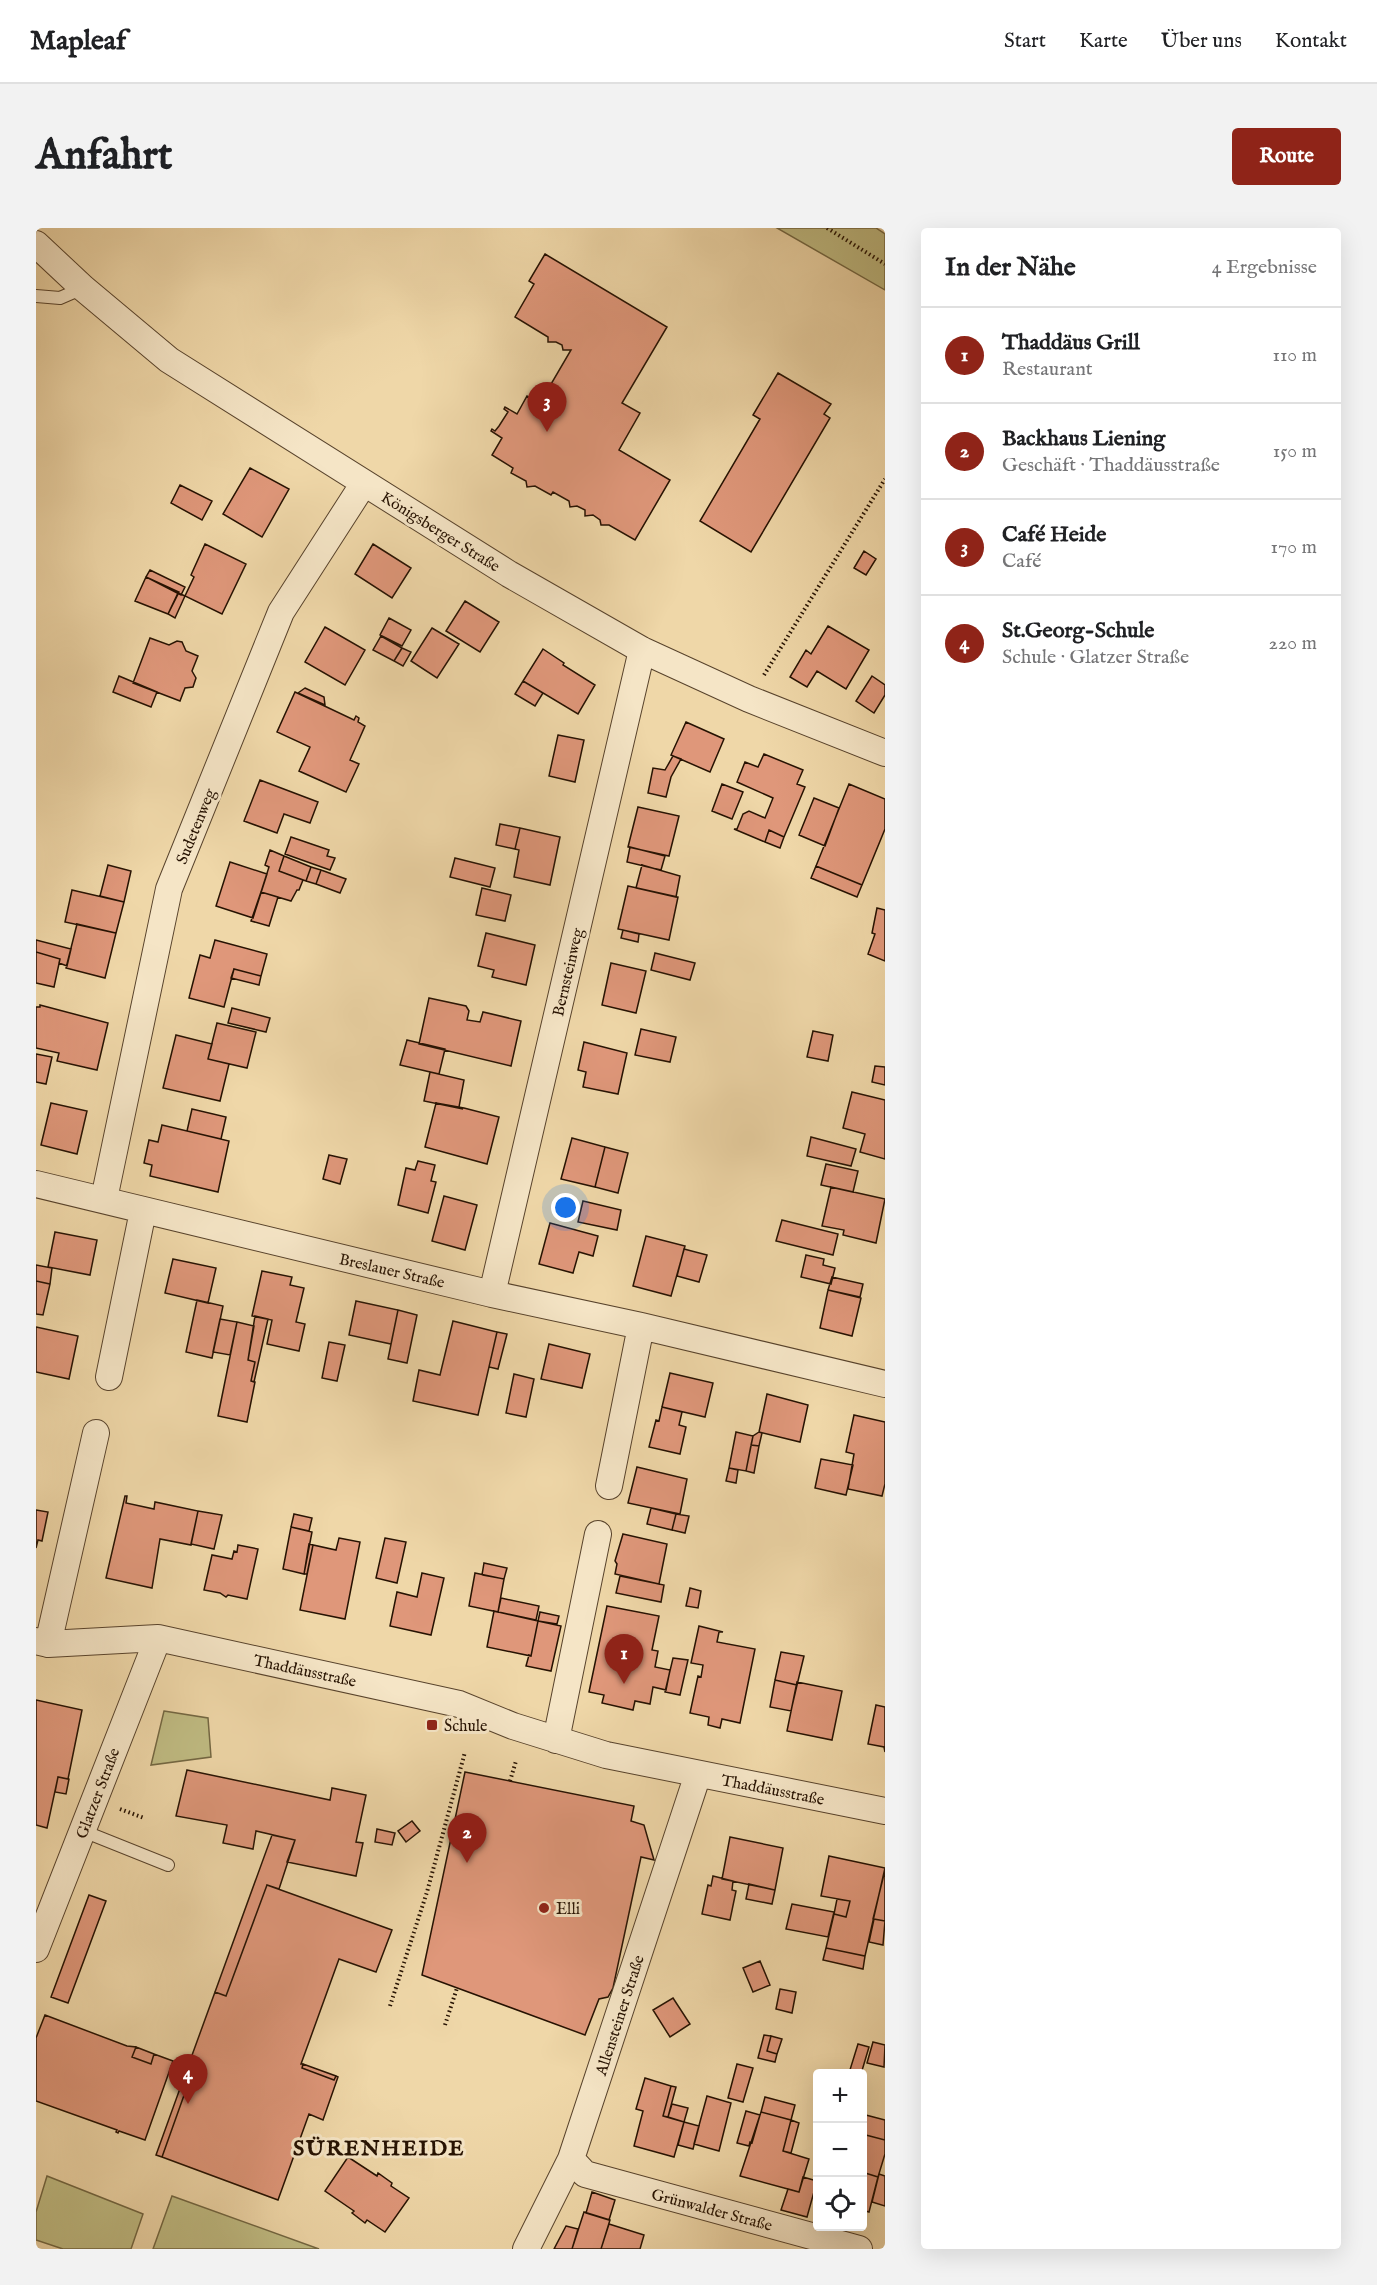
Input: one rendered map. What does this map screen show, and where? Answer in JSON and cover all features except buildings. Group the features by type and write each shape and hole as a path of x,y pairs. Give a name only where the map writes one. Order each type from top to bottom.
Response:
{"street":[{"name":"Königsberger Straße","path":"36,244 83,288 170,360 509,574 642,650 749,699 885,753"},
{"name":"Sudetenweg","path":"104,1199 169,889 281,612 364,483"},
{"name":"Bernsteinweg","path":"492,1294 642,650"},
{"name":"Breslauer Straße","path":"36,1184 492,1294 884,1379"},
{"path":"109,1377 143,1211"},
{"path":"609,1486 641,1326"},
{"name":"Thaddäusstraße","path":"96,1433 42,1643 158,1638 459,1704 513,1726 606,1755 885,1810"},
{"path":"556,1740 598,1534"},
{"name":"Glatzer Straße","path":"36,1949 158,1638"},
{"name":"Allensteiner Straße","path":"526,2249 571,2159 698,1774"},
{"name":"Grünwalder Straße","path":"571,2159 585,2174 859,2249"}],"lane":[{"path":"36,296 60,298 83,288"},
{"path":"82,1831 168,1865"}],"path":[{"path":"827,228 885,264"},
{"path":"749,699 885,479"},
{"path":"390,2006 427,1892 465,1752"},
{"path":"510,1781 516,1761"},
{"path":"445,2025 457,1988"}],"shaded area":[{"path":"777,228 876,228 885,234 885,290"},
{"path":"164,1711 208,1718 211,1757 151,1765"},
{"path":"47,2176 143,2214 131,2249 63,2249 36,2240 36,2212"},
{"path":"172,2196 319,2249 153,2249"}],"place":[{"name":"Café Heide","path":"547,432"},
{"name":"Thaddäus Grill","path":"624,1684"},
{"name":"Schule","path":"432,1725"},
{"name":"Backhaus Liening","path":"467,1863"},
{"name":"Elli","path":"544,1908"},
{"name":"St.Georg-Schule","path":"188,2104"}],"district":[{"name":"SÜRENHEIDE","path":"379,2147"}]}
